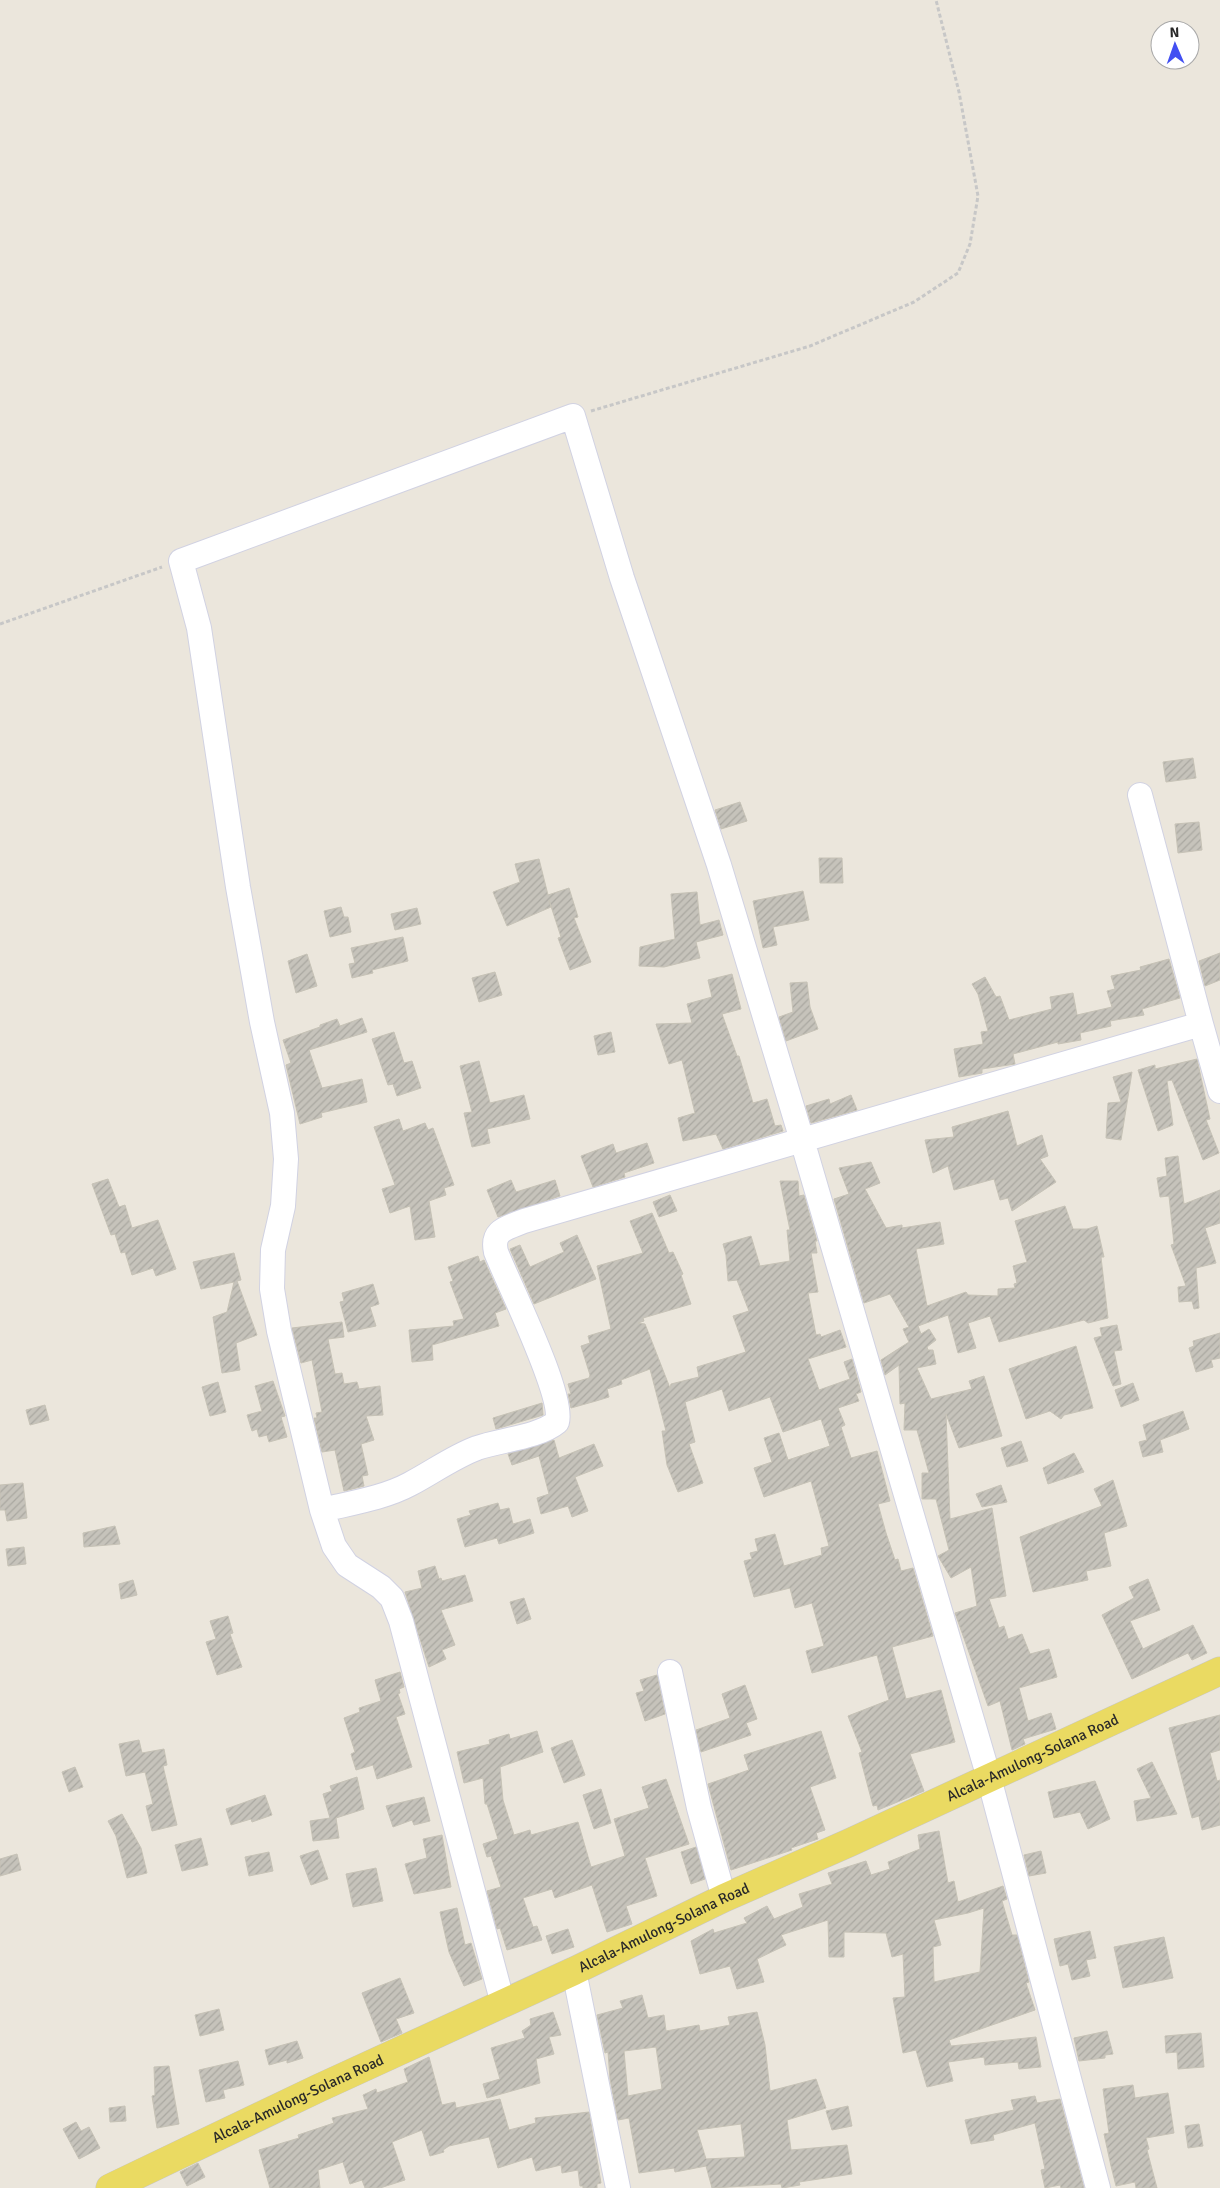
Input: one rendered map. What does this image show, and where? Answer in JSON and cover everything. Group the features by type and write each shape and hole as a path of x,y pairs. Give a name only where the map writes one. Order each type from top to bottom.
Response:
{"main road":[{"name":"Alcala-Amulong-Solana Road","path":"110,2188 319,2088 574,1971 724,1898 1220,1671"}],"street":[{"path":"504,2004 401,1621 392,1598 381,1587 347,1565 334,1546 322,1510 279,1331 272,1289 273,1250 283,1206 286,1159 282,1113 262,1022 238,887 199,628 181,561 573,416 622,578 719,866 802,1140 989,1778 1098,2188"},
{"path":"1140,795 1220,1091"},
{"path":"322,1510 409,1485 450,1460 478,1448 540,1430 557,1422 558,1406 496,1252 494,1239 498,1233 524,1221 1201,1024"},
{"path":"670,1672 699,1808 724,1898"},
{"path":"574,1971 618,2188"}],"path":[{"path":"573,416 810,346 914,302 958,273 970,244 978,196 959,92 936,0"},
{"path":"0,624 181,561"}],"building":[{"path":"1193,758 1196,778 1166,782 1163,762"},
{"path":"740,802 747,821 721,829 715,810"},
{"path":"1199,822 1202,850 1178,853 1175,824"},
{"path":"819,858 842,858 843,883 820,883"},
{"path":"539,859 548,895 569,888 578,917 574,918 591,962 570,970 558,938 561,937 549,900 551,907 507,926 493,892 520,882 515,864"},
{"path":"803,891 809,920 773,927 777,945 763,948 753,901"},
{"path":"697,892 700,925 719,920 723,935 696,942 700,958 664,967 639,966 640,947 675,939 671,894"},
{"path":"341,907 344,917 348,917 351,932 330,937 324,911"},
{"path":"417,908 421,924 395,930 391,914"},
{"path":"403,937 408,961 372,970 373,973 352,978 349,964 355,963 351,948"},
{"path":"1220,953 1220,980 1205,986 1199,961"},
{"path":"307,954 317,986 296,993 288,961"},
{"path":"1169,959 1180,998 1142,1009 1144,1015 1110,1021 1111,1026 1080,1033 1081,1040 1058,1044 1058,1042 1013,1054 1015,1064 982,1069 982,1073 959,1077 954,1049 983,1044 981,1032 988,1031 978,994 972,984 985,977 996,997 1000,996 1009,1020 1052,1009 1050,997 1073,993 1077,1015 1112,1007 1107,991 1115,989 1111,976 1141,970 1140,967"},
{"path":"495,972 502,995 479,1002 472,978"},
{"path":"732,974 741,1009 722,1014 737,1056 739,1056 753,1103 767,1099 775,1126 781,1125 783,1131 723,1149 716,1134 683,1141 678,1118 695,1113 682,1060 669,1064 656,1024 692,1023 687,1004 712,997 708,980"},
{"path":"807,982 810,1007 818,1029 786,1041 779,1017 793,1012 790,983"},
{"path":"362,1018 367,1032 309,1050 322,1088 362,1079 367,1102 321,1113 322,1117 300,1124 286,1065 291,1063 283,1040 337,1019 340,1026"},
{"path":"394,1032 404,1063 412,1061 421,1088 397,1096 393,1084 388,1085 372,1039"},
{"path":"611,1032 615,1052 598,1055 594,1036"},
{"path":"1197,1059 1210,1119 1206,1120 1219,1153 1203,1160 1172,1080 1167,1081 1173,1125 1158,1131 1138,1070 1155,1065 1155,1069"},
{"path":"479,1061 490,1103 524,1095 530,1119 487,1129 490,1143 472,1147 464,1113 472,1112 460,1066"},
{"path":"1132,1072 1121,1140 1106,1138 1108,1103 1121,1102 1113,1077"},
{"path":"851,1095 857,1110 811,1123 806,1106 829,1099 830,1104"},
{"path":"1008,1111 1017,1146 1042,1135 1048,1156 1040,1159 1056,1182 1012,1211 1008,1198 1000,1200 994,1179 954,1190 948,1166 933,1173 925,1140 954,1137 952,1127"},
{"path":"399,1119 403,1131 425,1123 428,1130 433,1128 454,1185 444,1188 446,1195 429,1201 435,1237 415,1240 410,1206 390,1213 382,1189 395,1185 374,1127"},
{"path":"647,1143 654,1163 624,1173 625,1177 593,1187 581,1156 613,1144 616,1153"},
{"path":"1178,1156 1184,1204 1220,1190 1220,1223 1205,1228 1216,1263 1196,1268 1199,1308 1194,1309 1192,1301 1179,1302 1178,1287 1186,1286 1171,1245 1174,1244 1169,1196 1160,1197 1157,1178 1167,1176 1165,1158"},
{"path":"871,1162 880,1183 865,1189 886,1228 902,1225 902,1228 940,1222 944,1244 916,1249 927,1306 966,1292 968,1295 998,1296 998,1289 1015,1288 1014,1284 1017,1283 1013,1266 1027,1262 1015,1221 1065,1206 1073,1229 1087,1229 1097,1226 1104,1257 1101,1257 1108,1318 1088,1323 1084,1320 999,1342 990,1316 968,1323 976,1348 958,1353 948,1315 918,1326 921,1334 929,1329 936,1340 927,1347 928,1350 933,1350 936,1364 917,1368 931,1399 972,1389 969,1381 984,1376 1002,1436 959,1448 946,1414 950,1519 992,1508 1006,1596 989,1599 999,1628 1004,1626 1008,1639 1022,1634 1030,1654 1049,1649 1057,1677 1019,1688 1028,1721 1051,1713 1056,1729 1023,1739 1025,1744 1012,1750 1000,1701 988,1706 955,1613 977,1606 971,1567 951,1578 938,1556 949,1550 936,1499 922,1499 922,1473 929,1473 917,1430 904,1430 905,1403 900,1404 899,1365 885,1375 881,1360 909,1342 903,1329 909,1327 890,1294 864,1303 834,1199 849,1194 839,1168"},
{"path":"108,1179 119,1207 125,1205 132,1228 158,1220 176,1269 156,1276 153,1268 132,1275 125,1252 121,1253 115,1234 111,1235 92,1184"},
{"path":"511,1180 516,1192 555,1180 560,1196 498,1217 487,1190"},
{"path":"780,1181 798,1181 799,1196 804,1195 817,1241 815,1241 817,1253 811,1253 818,1292 808,1293 816,1335 820,1334 821,1337 840,1330 846,1347 808,1359 819,1390 850,1379 844,1362 852,1359 861,1392 856,1394 859,1401 838,1408 845,1425 841,1427 851,1458 877,1451 890,1501 878,1504 886,1533 895,1560 898,1559 901,1571 913,1568 933,1636 892,1647 906,1699 941,1690 955,1742 910,1754 924,1791 878,1810 877,1805 873,1806 859,1753 862,1752 848,1716 889,1700 877,1655 812,1673 806,1651 824,1646 812,1603 795,1608 790,1588 754,1597 744,1561 752,1559 750,1553 758,1551 755,1539 775,1534 784,1566 822,1555 821,1548 829,1546 811,1481 764,1497 754,1468 772,1462 764,1438 779,1433 788,1460 830,1446 821,1419 783,1432 770,1397 729,1411 722,1389 685,1402 695,1442 689,1444 703,1483 678,1492 667,1465 662,1431 666,1431 650,1369 621,1380 622,1384 607,1389 609,1397 596,1401 571,1408 568,1394 571,1394 568,1384 589,1378 590,1375 581,1346 590,1343 588,1336 611,1329 597,1266 643,1253 630,1221 652,1213 669,1253 673,1252 683,1274 681,1275 691,1304 643,1318 644,1321 638,1323 645,1324 670,1388 671,1384 699,1377 697,1367 746,1352 733,1316 749,1311 737,1280 728,1281 723,1244 751,1236 760,1266 790,1261 787,1230 790,1230"},
{"path":"670,1195 677,1211 659,1217 653,1202"},
{"path":"577,1235 596,1279 534,1304 510,1249 520,1245 530,1267 564,1252 560,1243"},
{"path":"234,1253 241,1280 237,1281 257,1335 236,1343 240,1370 222,1373 213,1317 227,1312 234,1282 201,1289 193,1262"},
{"path":"478,1256 480,1262 484,1260 506,1309 495,1313 499,1326 432,1345 433,1360 412,1362 409,1330 454,1326 453,1321 464,1319 450,1282 453,1281 448,1267"},
{"path":"373,1284 379,1304 370,1307 376,1326 348,1332 340,1302 344,1301 342,1293"},
{"path":"342,1322 344,1337 328,1339 335,1374 342,1373 344,1384 357,1382 359,1389 380,1386 383,1415 366,1416 374,1440 361,1444 368,1475 362,1476 364,1486 344,1491 335,1450 322,1452 314,1418 317,1418 316,1413 322,1412 312,1360 301,1363 292,1328"},
{"path":"1117,1325 1122,1350 1114,1351 1121,1384 1113,1386 1094,1338 1102,1336 1100,1328"},
{"path":"1220,1333 1220,1358 1211,1360 1213,1367 1196,1372 1189,1348 1194,1346 1193,1341"},
{"path":"1076,1346 1093,1408 1064,1415 1061,1419 1050,1411 1026,1419 1009,1369"},
{"path":"273,1381 285,1416 281,1417 287,1437 269,1442 267,1435 259,1437 257,1429 252,1431 247,1415 262,1411 255,1386"},
{"path":"218,1382 226,1412 210,1416 202,1387"},
{"path":"1133,1383 1139,1400 1121,1407 1115,1390"},
{"path":"542,1403 543,1415 496,1429 493,1418"},
{"path":"45,1405 49,1420 30,1425 26,1410"},
{"path":"1183,1411 1189,1429 1160,1440 1163,1452 1143,1457 1139,1442 1147,1440 1143,1425"},
{"path":"554,1440 559,1458 594,1444 603,1466 575,1477 588,1511 572,1517 568,1506 541,1514 537,1498 549,1494 539,1456 512,1465 508,1454"},
{"path":"1021,1441 1028,1461 1007,1467 1001,1448"},
{"path":"1074,1453 1084,1472 1048,1484 1043,1468"},
{"path":"1113,1480 1127,1526 1104,1533 1111,1566 1086,1571 1088,1580 1033,1592 1020,1537 1102,1506 1094,1489"},
{"path":"23,1483 27,1518 7,1521 5,1510 0,1510 0,1485"},
{"path":"1001,1485 1007,1502 982,1507 976,1494"},
{"path":"498,1503 500,1510 509,1508 513,1524 530,1519 534,1533 499,1544 497,1538 465,1547 457,1519 471,1515 469,1511"},
{"path":"115,1526 120,1544 84,1547 83,1533"},
{"path":"24,1547 26,1564 8,1566 6,1549"},
{"path":"435,1566 439,1579 441,1578 442,1581 465,1575 473,1601 441,1610 455,1645 442,1650 446,1659 429,1667 405,1592 422,1588 418,1571"},
{"path":"1148,1579 1160,1610 1130,1621 1143,1649 1193,1625 1207,1653 1192,1660 1188,1653 1132,1679 1102,1615 1134,1598 1129,1587"},
{"path":"133,1580 137,1595 121,1599 119,1584"},
{"path":"524,1598 531,1619 517,1624 510,1602"},
{"path":"228,1616 233,1633 230,1634 242,1667 217,1675 206,1642 216,1639 210,1621"},
{"path":"400,1672 404,1687 399,1689 400,1693 398,1694 405,1714 396,1717 412,1767 377,1779 373,1765 356,1770 351,1754 355,1752 344,1718 360,1712 359,1708 381,1701 375,1680"},
{"path":"657,1675 665,1714 645,1721 636,1693 644,1691 640,1680"},
{"path":"745,1685 757,1719 746,1723 751,1735 701,1752 696,1730 730,1718 722,1694"},
{"path":"1220,1715 1220,1750 1210,1753 1217,1781 1220,1780 1220,1825 1202,1830 1199,1816 1192,1818 1169,1728"},
{"path":"537,1731 543,1752 500,1767 503,1800 514,1835 530,1830 531,1835 578,1822 591,1867 625,1856 614,1819 649,1808 642,1787 666,1779 689,1844 645,1858 657,1896 626,1906 632,1924 607,1932 592,1885 555,1898 552,1889 523,1898 533,1927 537,1926 542,1940 507,1950 500,1928 497,1929 487,1891 501,1887 491,1856 487,1857 483,1844 498,1839 487,1804 485,1804 483,1778 464,1783 457,1752 490,1744 489,1740 509,1734 510,1739"},
{"path":"821,1731 836,1778 810,1787 825,1830 816,1833 818,1839 791,1848 792,1850 731,1870 708,1784 749,1770 744,1755"},
{"path":"139,1740 142,1753 164,1749 167,1765 163,1766 177,1825 152,1831 146,1806 153,1804 145,1772 126,1776 119,1744"},
{"path":"572,1740 585,1775 564,1783 551,1748"},
{"path":"1152,1762 1177,1814 1137,1821 1134,1801 1151,1798 1137,1769"},
{"path":"75,1767 83,1787 69,1792 62,1772"},
{"path":"357,1777 364,1809 336,1818 339,1838 313,1841 310,1821 330,1818 323,1794 332,1791 330,1786"},
{"path":"1095,1781 1110,1819 1088,1829 1080,1812 1054,1818 1048,1792"},
{"path":"601,1789 611,1823 594,1829 583,1795"},
{"path":"265,1795 272,1815 252,1822 251,1819 231,1825 226,1809"},
{"path":"424,1797 430,1821 414,1825 412,1820 393,1827 386,1806"},
{"path":"122,1814 141,1848 147,1873 127,1878 116,1836 108,1821"},
{"path":"939,1831 948,1883 954,1881 958,1902 1003,1886 1007,1899 1002,1901 1012,1935 1017,1935 1029,1982 1026,1983 1035,2010 949,2040 951,2046 1036,2037 1041,2067 1019,2069 1018,2062 985,2065 984,2057 948,2062 953,2081 927,2087 916,2050 903,2053 893,1998 905,1997 903,1954 892,1957 886,1933 844,1932 844,1957 829,1957 828,1920 781,1935 786,1945 757,1959 764,1982 737,1989 730,1966 700,1974 691,1941 713,1929 714,1933 747,1923 744,1918 767,1906 774,1919 803,1907 799,1894 832,1884 828,1873 866,1861 871,1875 890,1869 888,1862 920,1849 918,1835","holes":["984,1908 980,1972 934,1982 933,1947 941,1945 934,1920"]},
{"path":"442,1835 451,1887 414,1894 405,1864 427,1858 423,1839"},
{"path":"201,1838 208,1865 182,1871 175,1845"},
{"path":"696,1847 705,1879 691,1884 681,1852"},
{"path":"318,1850 328,1879 311,1885 300,1856"},
{"path":"1041,1851 1046,1873 1029,1876 1024,1855"},
{"path":"269,1852 273,1871 249,1876 245,1857"},
{"path":"17,1854 21,1870 0,1876 0,1859"},
{"path":"376,1868 383,1901 353,1907 346,1874"},
{"path":"457,1908 465,1945 471,1943 482,1979 464,1986 449,1952 440,1912"},
{"path":"568,1929 574,1947 552,1954 546,1936"},
{"path":"1090,1931 1096,1958 1086,1960 1090,1976 1072,1980 1068,1964 1060,1966 1054,1939"},
{"path":"1164,1937 1173,1978 1123,1988 1114,1947"},
{"path":"400,1978 414,2013 396,2019 402,2033 381,2042 362,1993"},
{"path":"642,1995 648,2018 664,2015 666,2031 699,2025 700,2031 730,2025 728,2017 757,2012 765,2045 770,2091 816,2079 826,2108 787,2120 791,2150 847,2145 852,2174 799,2182 800,2185 782,2188 781,2184 712,2188 706,2166 675,2172 674,2168 639,2173 629,2118 618,2120 610,2079 608,2052 605,2053 597,2015 623,2008 620,2001","holes":["656,2047 662,2089 628,2096 624,2051","741,2124 745,2157 706,2159 697,2130"]},
{"path":"219,2009 224,2030 200,2036 195,2015"},
{"path":"553,2012 561,2035 549,2037 554,2054 536,2059 540,2083 487,2098 483,2084 500,2079 491,2048 525,2038 522,2031 531,2025 530,2019"},
{"path":"1107,2031 1113,2054 1105,2055 1105,2058 1079,2061 1074,2038"},
{"path":"1201,2033 1204,2067 1178,2069 1177,2052 1166,2053 1165,2036"},
{"path":"297,2041 303,2058 287,2063 287,2060 269,2065 265,2050"},
{"path":"429,2057 442,2105 455,2102 456,2108 500,2099 509,2130 536,2123 535,2118 589,2112 601,2183 597,2184 597,2188 583,2188 583,2186 580,2186 578,2170 562,2173 561,2165 536,2171 532,2157 498,2168 489,2137 449,2146 443,2150 444,2152 430,2156 422,2130 392,2142 405,2180 380,2188 365,2188 362,2180 350,2184 343,2162 318,2170 320,2188 270,2188 259,2150 299,2138 298,2135 334,2123 332,2118 368,2109 363,2095 376,2089 377,2093 408,2082 404,2069"},
{"path":"238,2061 244,2085 223,2090 225,2098 206,2102 199,2070"},
{"path":"169,2066 179,2124 157,2128 152,2096 155,2095 154,2067"},
{"path":"1133,2085 1135,2098 1168,2093 1174,2133 1146,2138 1149,2149 1147,2150 1157,2188 1136,2188 1135,2182 1116,2186 1111,2166 1104,2134 1109,2133 1103,2089"},
{"path":"1035,2096 1037,2103 1060,2099 1084,2188 1061,2188 1060,2185 1045,2188 1041,2170 1045,2169 1035,2123 993,2135 994,2140 971,2144 965,2120 1014,2110 1011,2100"},
{"path":"125,2106 126,2121 110,2122 109,2108"},
{"path":"848,2106 852,2126 832,2130 826,2111"},
{"path":"76,2122 81,2131 89,2127 100,2148 79,2159 63,2129"},
{"path":"1199,2124 1203,2146 1188,2148 1185,2126"},
{"path":"198,2163 205,2177 187,2186 180,2172"}]}
